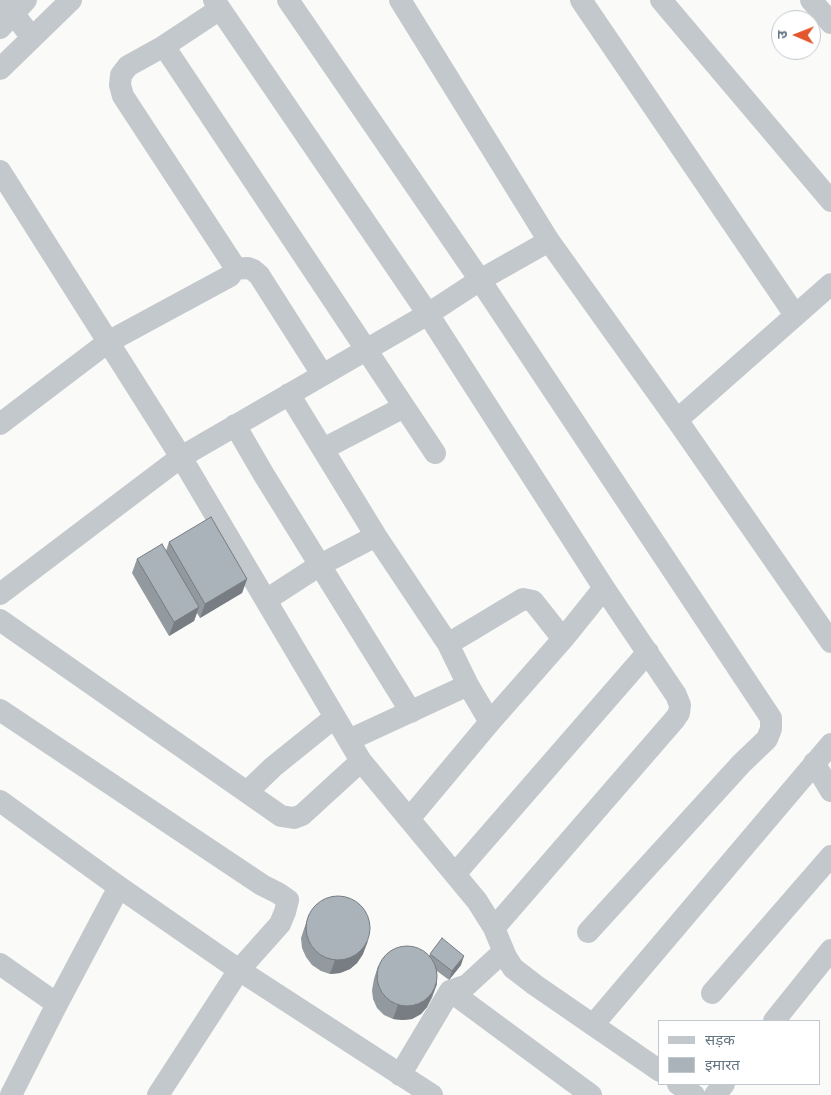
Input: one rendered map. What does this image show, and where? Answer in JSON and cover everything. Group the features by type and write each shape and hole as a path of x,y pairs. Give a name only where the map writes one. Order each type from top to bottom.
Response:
{"street":[{"path":"0,69 70,0"},
{"path":"288,0 480,280 771,718 771,729 767,739 741,764 588,932"},
{"path":"400,0 549,241 677,420 831,642"},
{"path":"581,0 795,316"},
{"path":"661,0 831,201"},
{"path":"811,0 831,23"},
{"path":"0,424 108,342 230,276 233,272 233,264 124,96 120,85 121,75 128,66 164,46 217,4 428,314 604,588 676,695 680,705 679,713 675,719 494,928"},
{"path":"11,10 32,38"},
{"path":"164,46 435,453"},
{"path":"0,171 181,458 361,761 477,900 494,928 513,968 658,1070"},
{"path":"0,594 181,458 549,241"},
{"path":"233,269 248,268 259,275 322,374"},
{"path":"677,420 831,284"},
{"path":"288,394 376,536 448,644 468,685 490,722"},
{"path":"323,449 404,407"},
{"path":"235,425 411,712"},
{"path":"266,600 320,565 376,536"},
{"path":"409,819 490,722 563,639 604,588"},
{"path":"448,644 523,599 533,601 563,639"},
{"path":"0,620 280,816 294,818 302,815 361,761"},
{"path":"454,874 648,652"},
{"path":"349,740 468,685"},
{"path":"0,710 254,880 278,892 288,900 280,924 239,970 161,1094"},
{"path":"247,792 273,767 335,717"},
{"path":"593,1025 831,744"},
{"path":"814,763 831,791"},
{"path":"0,802 239,970 432,1095"},
{"path":"712,993 831,856"},
{"path":"11,1095 119,887"},
{"path":"775,1020 831,950"},
{"path":"400,1075 450,991 467,985 504,952"},
{"path":"0,964 57,1004"},
{"path":"450,991 591,1095"},
{"path":"679,1085 694,1095"},
{"path":"715,1095 723,1085"}],"building":[{"path":"211,517 247,579 205,604 169,542"},
{"path":"162,544 199,607 174,622 137,559"},
{"path":"338,896 350,898 361,905 368,916 370,928 368,940 361,951 350,958 338,960 326,958 315,951 308,940 306,928 308,916 315,905 326,898"},
{"path":"442,938 464,956 452,971 430,954"},
{"path":"401,946 413,946 424,951 432,959 437,970 435,988 424,1001 413,1006 401,1006 390,1001 382,993 377,982 377,970 382,959 390,951"}]}
